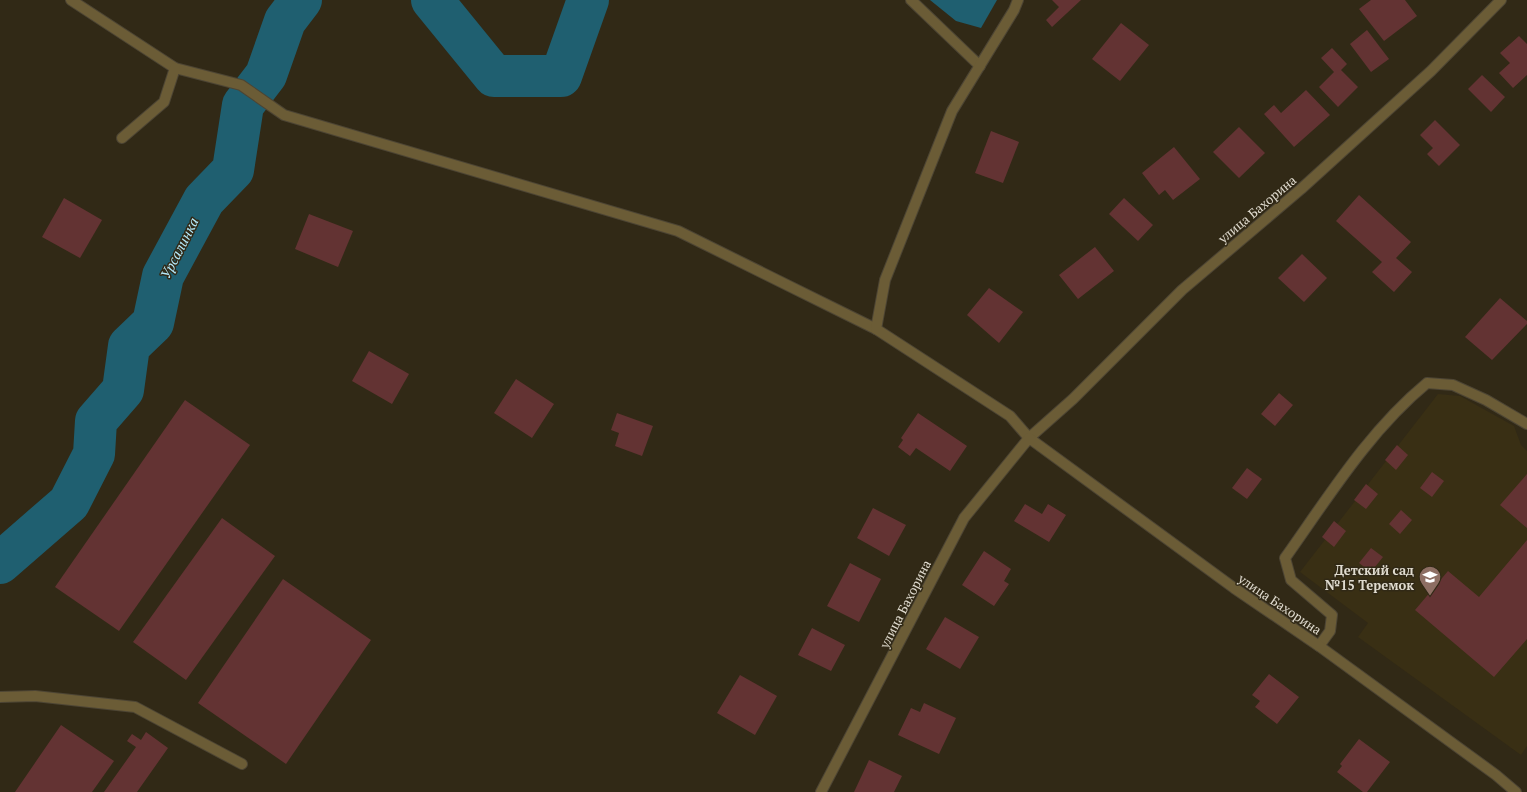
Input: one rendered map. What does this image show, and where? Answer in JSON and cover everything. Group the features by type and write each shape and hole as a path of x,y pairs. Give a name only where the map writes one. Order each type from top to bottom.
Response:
{"street":[{"path":"71,0 176,68 241,85 284,115 678,231 876,329 1010,416 1029,438"},
{"path":"911,0 980,66"},
{"path":"876,329 885,280 890,265 952,111 1014,10 1018,0"},
{"name":"улица Бахорина","path":"821,792 964,518 1029,438 1072,399 1182,290 1307,184 1431,72 1501,0"},
{"path":"122,138 164,102 176,68"},
{"path":"1319,646 1330,631 1332,615 1291,580 1285,558 1358,454 1413,395 1427,382 1453,385 1486,400 1527,424"},
{"name":"улица Бахорина","path":"1029,438 1234,588 1319,646 1496,774 1516,792"},
{"path":"0,697 35,696 135,707 242,764"}],"shaded area":[{"name":"Детский сад №15 Теремок","path":"1438,394 1460,396 1514,426 1521,445 1527,451 1527,746 1521,755 1358,637 1368,623 1300,572"}],"water":[{"path":"930,0 997,0 981,28 956,21"}],"building":[{"path":"1052,0 1081,0 1052,27 1046,20 1059,7"},
{"path":"1371,0 1405,0 1417,16 1384,41 1359,9"},
{"path":"1121,23 1149,45 1120,81 1092,59"},
{"path":"1367,30 1389,59 1371,72 1350,44"},
{"path":"1519,36 1527,44 1527,75 1513,88 1499,73 1510,63 1500,53"},
{"path":"1332,48 1347,64 1341,70 1358,87 1338,107 1319,87 1334,72 1321,58"},
{"path":"1482,75 1505,97 1491,112 1468,89"},
{"path":"1306,90 1330,115 1294,147 1264,114 1274,105 1281,113"},
{"path":"1435,120 1460,145 1439,166 1427,154 1433,148 1420,135"},
{"path":"1239,127 1265,153 1239,178 1213,152"},
{"path":"991,131 1019,142 1003,183 975,173"},
{"path":"1174,147 1200,179 1173,200 1165,190 1159,195 1142,173"},
{"path":"1359,195 1411,242 1396,258 1412,272 1394,292 1372,272 1382,262 1336,221"},
{"path":"64,198 102,220 80,258 42,237"},
{"path":"1124,198 1153,225 1138,241 1109,214"},
{"path":"309,214 353,231 338,267 295,249"},
{"path":"1095,247 1114,271 1078,299 1059,275"},
{"path":"1302,254 1327,278 1304,302 1278,278"},
{"path":"989,288 1023,312 999,343 967,315"},
{"path":"1500,298 1527,321 1527,324 1492,360 1465,337"},
{"path":"369,351 409,374 392,404 352,381"},
{"path":"516,379 554,404 532,438 494,413"},
{"path":"1279,393 1293,405 1275,426 1261,414"},
{"path":"185,400 250,445 119,631 55,587"},
{"path":"617,413 653,426 642,456 615,446 619,433 611,430"},
{"path":"918,413 967,446 950,471 916,448 910,456 898,447 903,440 901,438"},
{"path":"1397,445 1408,455 1396,470 1385,460"},
{"path":"1247,468 1262,479 1247,499 1232,488"},
{"path":"1432,472 1444,481 1432,497 1420,488"},
{"path":"1527,474 1527,528 1500,505"},
{"path":"1366,484 1378,494 1366,509 1354,500"},
{"path":"1025,504 1042,514 1048,504 1066,515 1049,542 1014,521"},
{"path":"873,508 906,525 889,556 857,538"},
{"path":"1401,510 1412,520 1400,534 1389,524"},
{"path":"222,518 275,556 186,680 133,642"},
{"path":"1334,521 1346,531 1334,547 1322,537"},
{"path":"1527,540 1527,639 1494,677 1415,610 1448,571 1479,597"},
{"path":"1371,548 1383,557 1371,572 1359,563"},
{"path":"984,551 1011,569 1004,581 1009,584 994,606 962,585"},
{"path":"850,563 881,579 859,622 827,606"},
{"path":"283,579 371,640 286,764 198,703"},
{"path":"945,617 979,637 960,669 926,649"},
{"path":"812,628 845,645 831,671 798,655"},
{"path":"1269,674 1299,697 1277,724 1255,707 1260,701 1252,695"},
{"path":"740,675 777,696 755,735 717,713"},
{"path":"924,703 956,718 939,754 898,735 911,708 920,712"},
{"path":"61,725 114,761 92,792 15,792"},
{"path":"146,732 168,748 137,792 104,792 136,747 127,741 132,734 141,740"},
{"path":"1359,739 1390,762 1367,792 1363,792 1337,772 1342,766 1340,764"},
{"path":"869,760 902,776 894,792 854,792"}],"waterway":[{"name":"Урсалинка","path":"0,563 69,503 94,454 96,421 123,390 129,346 153,323 163,276 204,200 233,170 243,105 266,75 285,21 301,0"},
{"name":"Урсалинка","path":"432,0 494,76 561,76 588,0"}],"place":[{"name":"Детский сад №15 Теремок","path":"1430,596"}]}
